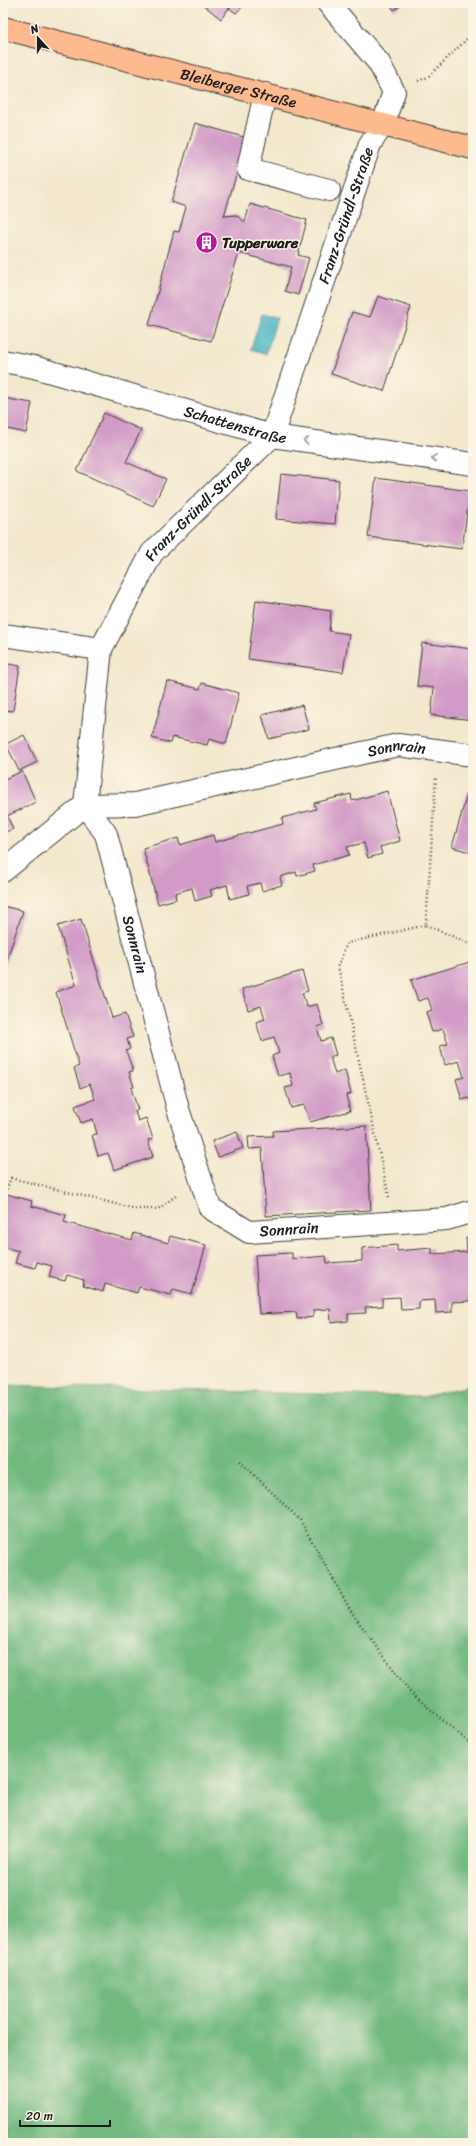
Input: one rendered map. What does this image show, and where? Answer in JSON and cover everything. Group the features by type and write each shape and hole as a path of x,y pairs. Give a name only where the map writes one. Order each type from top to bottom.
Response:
{"main road":[{"name":"Bleiberger Straße","path":"3,28 473,148"}],"street":[{"path":"328,3 379,63 394,92"},
{"name":"Franz-Gründl-Straße","path":"85,805 101,649 152,553 272,436 370,144 383,124 394,92"},
{"path":"265,94 248,169 328,190"},
{"name":"Schattenstraße","path":"3,361 34,367 272,436 473,464"},
{"path":"3,635 101,649"},
{"name":"Sonnrain","path":"85,805 135,804 398,745 473,755"},
{"path":"3,871 85,805"},
{"name":"Sonnrain","path":"85,805 106,834 178,1109 200,1172 210,1208 249,1232 447,1219 473,1211"}],"path":[{"path":"394,92 428,77 473,33"},
{"path":"426,925 438,750"},
{"path":"395,1222 338,966 347,943 426,925 473,945"},
{"path":"5,1193 11,1178 136,1209 158,1210 171,1201 200,1172"},
{"path":"240,1461 300,1520 352,1614 410,1692 473,1746"}],"green space":[{"path":"3,1385 423,1397 473,1385 473,2143 3,2143"}],"water":[{"path":"262,314 277,318 266,354 251,349"}],"building":[{"path":"201,3 246,3 236,13 229,8 221,19"},
{"path":"389,3 405,3 394,10"},
{"name":"Tupperware","path":"195,123 247,138 224,216 236,215 245,222 250,204 307,220 298,255 309,258 298,295 285,291 291,267 239,253 211,341 149,325 174,231 179,232 186,207 171,202"},
{"path":"378,296 411,307 384,391 331,374 352,312 370,317"},
{"path":"3,398 32,403 26,433 3,428"},
{"path":"104,413 141,430 126,462 166,479 153,506 77,471"},
{"path":"281,474 339,480 335,524 276,519"},
{"path":"376,478 470,491 462,549 368,537"},
{"path":"256,600 331,611 329,631 349,634 343,672 248,659"},
{"path":"422,643 473,649 473,720 431,715 434,688 417,686"},
{"path":"3,663 20,666 13,711 3,710"},
{"path":"167,681 200,689 202,683 239,693 226,744 209,739 207,745 172,737 170,743 152,738"},
{"path":"302,705 309,729 269,739 262,715"},
{"path":"24,735 37,762 19,771 6,744"},
{"path":"22,771 36,802 7,816 13,829 3,833 3,780"},
{"path":"387,791 400,841 380,847 382,854 368,858 364,843 347,847 349,855 313,865 315,871 297,876 296,872 280,877 282,885 262,891 260,883 247,886 249,894 230,899 227,885 210,890 212,896 195,901 192,888 175,893 176,899 158,904 143,848 178,838 180,845 213,835 215,842 283,824 282,818 316,809 314,803 351,794 352,801"},
{"path":"468,791 473,793 473,853 452,847"},
{"path":"3,906 23,911 6,962 3,961"},
{"path":"81,919 112,1018 125,1014 133,1037 127,1039 130,1049 126,1051 133,1071 129,1072 134,1087 131,1088 138,1110 135,1111 138,1121 146,1118 153,1139 148,1140 153,1157 114,1170 108,1153 98,1156 92,1135 97,1134 93,1119 81,1123 75,1106 95,1099 90,1084 80,1088 74,1068 79,1066 56,992 76,985 58,926"},
{"path":"473,961 473,984 470,985 473,995 473,1097 462,1100 456,1079 464,1077 459,1061 445,1065 440,1046 448,1044 443,1029 432,1032 426,1012 432,1010 428,998 418,1001 411,980"},
{"path":"302,971 308,991 302,993 307,1007 317,1004 323,1025 317,1027 321,1041 331,1038 336,1055 330,1057 335,1074 345,1070 351,1094 346,1095 350,1111 310,1122 304,1105 291,1108 285,1088 293,1086 290,1073 278,1076 272,1056 279,1053 274,1037 262,1041 256,1022 265,1019 261,1006 248,1010 242,989"},
{"path":"366,1126 371,1210 266,1216 262,1148 249,1149 248,1137 273,1136 273,1131"},
{"path":"237,1132 243,1148 218,1157 212,1141"},
{"path":"3,1193 32,1201 31,1206 66,1215 64,1222 132,1240 134,1233 168,1243 170,1236 206,1245 192,1294 173,1289 171,1295 139,1287 137,1293 105,1284 103,1292 83,1286 84,1280 67,1275 65,1281 49,1277 52,1266 37,1262 35,1268 15,1263 19,1251 3,1247"},
{"path":"466,1238 473,1238 473,1295 470,1295 470,1301 452,1302 452,1312 436,1313 435,1300 419,1301 419,1309 401,1310 400,1297 382,1298 382,1306 365,1307 366,1313 348,1314 348,1321 331,1323 330,1309 313,1310 313,1317 297,1319 296,1312 259,1314 255,1255 292,1253 292,1259 326,1256 327,1263 362,1261 362,1248 397,1245 397,1251 432,1248 432,1254 467,1252"}],"place":[{"name":"Tupperware","path":"206,243"}]}
